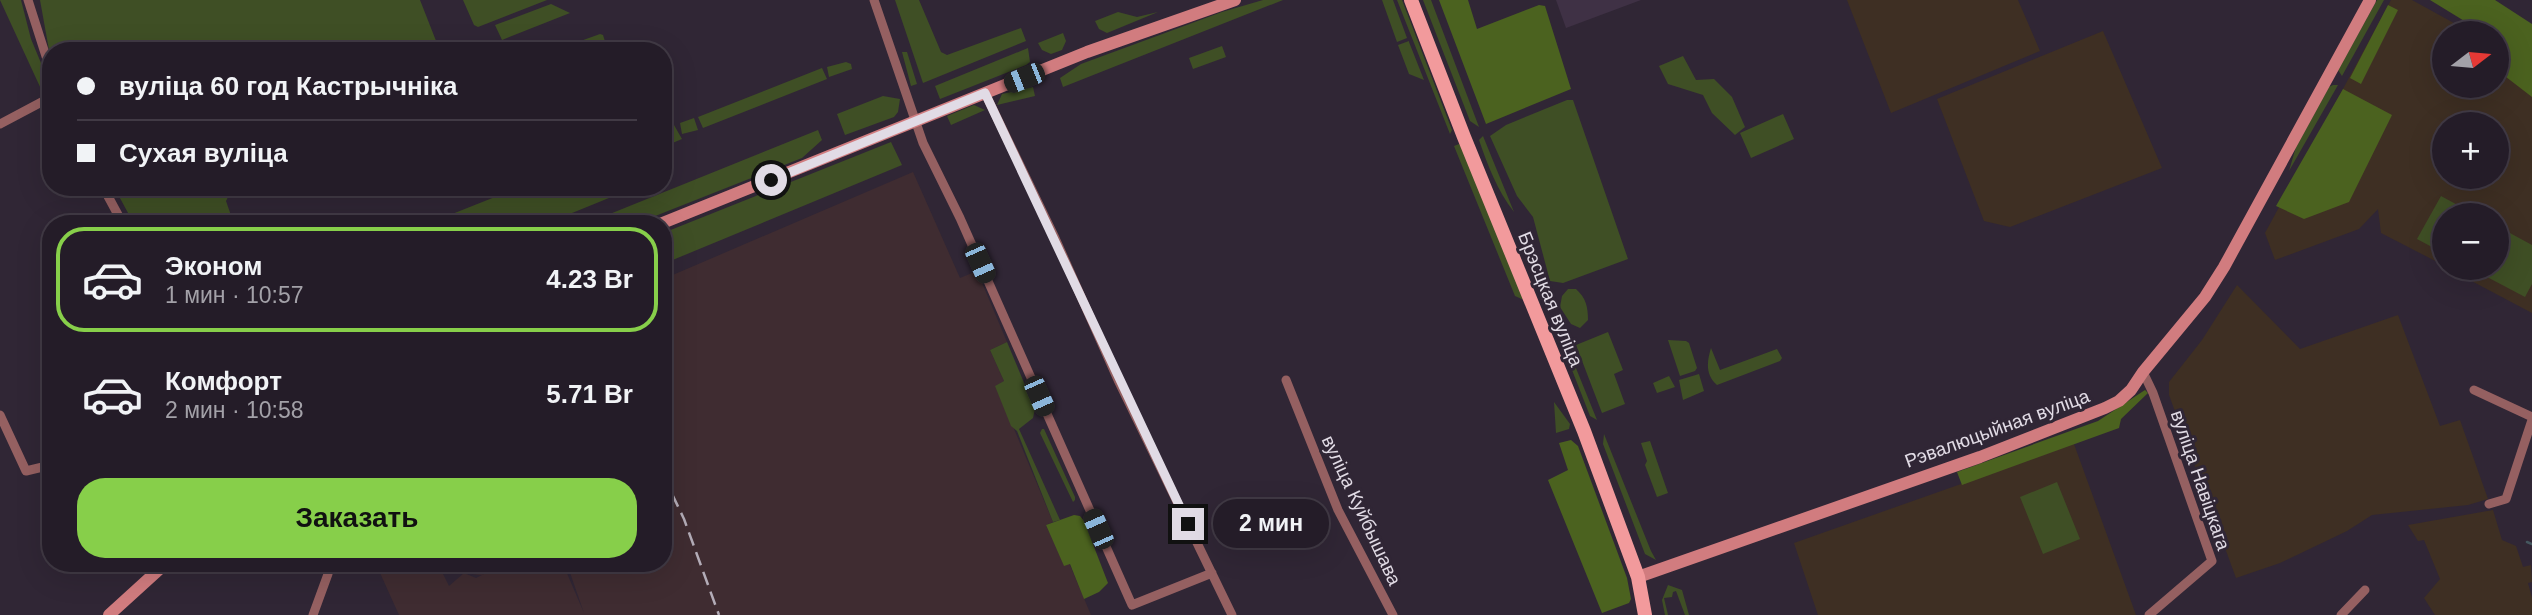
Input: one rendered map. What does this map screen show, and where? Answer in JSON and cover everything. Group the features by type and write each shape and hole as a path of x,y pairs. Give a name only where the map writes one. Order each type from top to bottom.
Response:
{"main road":[{"name":"Брэсцкая вуліца","path":"1411,0 1584,431 1637,577 1645,615"}],"street":[{"path":"28,0 42,44"},
{"path":"874,0 923,143 970,240 1132,605 1212,573"},
{"path":"672,219 1087,52 1235,0"},
{"name":"Рэвалюцыйная вуліца","path":"1637,577 2071,423 2119,401 2131,390 2205,297 2224,267 2370,0"},
{"path":"985,93 1055,238 1118,380 1232,615"},
{"path":"0,124 42,102"},
{"path":"108,196 118,215"},
{"name":"вуліца Навіцкага","path":"2143,372 2153,393 2212,561 2149,615"},
{"name":"вуліца Куйбышава","path":"1286,380 1338,510 1393,615"},
{"path":"2474,390 2532,418 2506,499 2489,504"},
{"path":"0,415 26,471 42,467"},
{"path":"109,615 156,572"},
{"path":"313,615 328,572"},
{"path":"2341,615 2365,590"}],"shaded area":[{"path":"1556,0 1641,0 1566,28"},
{"path":"1847,0 2018,0 2040,51 1891,113"},
{"path":"2391,0 2412,0 2450,21 2432,21 2432,98 2510,98 2510,55 2532,67 2532,313 2470,280 2509,280 2509,203 2432,203 2432,259 2381,233 2378,209 2359,229 2275,260 2265,233"},
{"path":"2103,31 2162,168 2010,227 1984,221 1937,99"},
{"path":"913,172 960,278 977,271 1007,342 990,350 1004,381 996,386 1053,522 1046,525 1064,565 1069,563 1091,615 399,615 380,572 442,572 449,586 464,573 460,572 566,572 584,613 570,572 672,572 672,275","holes":["465,573 482,575 476,578"]},
{"path":"2237,285 2300,349 2398,315 2440,426 2460,420 2488,499 2468,505 2372,515 2347,531 2280,563 2236,578 2169,395 2169,382 2202,340"},
{"path":"2074,444 2136,615 1818,615 1794,543"},
{"path":"2493,510 2502,540 2516,546 2523,567 2531,565 2532,582 2528,583 2532,598 2532,615 2435,615 2424,598 2440,579 2424,540 2418,541 2408,525"}],"green space":[{"path":"0,0 21,0 31,39 42,65 41,89"},
{"path":"40,0 420,0 436,42 48,42"},
{"path":"463,0 547,0 478,27 474,25"},
{"path":"895,0 919,0 941,52 947,55 1021,28 1026,41 923,83"},
{"path":"1263,0 1283,0 1063,87 1060,78 1081,64 1222,12"},
{"path":"1382,0 1393,0 1407,38 1397,42"},
{"path":"1397,0 1402,0 1452,130 1450,134"},
{"path":"1423,0 1431,0 1479,127 1470,121"},
{"path":"1439,0 1468,0 1477,29 1539,5 1545,6 1571,89 1486,124"},
{"path":"2377,0 2384,0 2342,76 2338,70"},
{"path":"2430,0 2495,0 2532,24 2532,97 2510,80 2510,21 2464,21"},
{"path":"551,4 570,13 502,40 495,25"},
{"path":"2388,5 2398,10 2361,84 2350,78"},
{"path":"1118,12 1137,17 1158,12 1107,33 1099,29 1095,21"},
{"path":"1063,33 1066,41 1062,50 1051,54 1042,50 1038,43"},
{"path":"600,34 605,42 578,42"},
{"path":"1409,41 1424,80 1409,74 1398,45"},
{"path":"1222,46 1226,57 1193,69 1189,58"},
{"path":"1028,48 1030,62 1026,65 940,99 935,86"},
{"path":"902,52 907,52 917,84 911,86"},
{"path":"1683,56 1696,80 1714,79 1732,97 1745,127 1735,135 1712,113 1703,95 1668,84 1659,66"},
{"path":"846,62 851,64 852,69 829,77 827,67"},
{"path":"822,68 827,79 703,128 698,117"},
{"path":"2338,85 2289,171 2296,147 2329,87"},
{"path":"1033,87 1035,96 997,105 1002,94"},
{"path":"2343,89 2392,115 2349,202 2304,219 2276,206"},
{"path":"883,96 900,99 898,112 894,117 845,135 837,114"},
{"path":"1573,100 1628,259 1563,283 1550,281 1533,217 1517,196 1490,136 1506,125"},
{"path":"974,105 985,110 951,125 947,116"},
{"path":"1783,114 1794,139 1751,158 1740,133"},
{"path":"694,118 698,130 682,134 680,123"},
{"path":"672,126 682,139 672,143"},
{"path":"818,130 822,140 802,158 658,215 607,215 654,196 672,196 672,189"},
{"path":"1483,136 1514,212 1490,168 1479,140"},
{"path":"891,142 902,165 672,260 672,229"},
{"path":"1459,144 1524,300 1515,296 1454,146"},
{"path":"119,196 228,196 226,201 231,215 129,215"},
{"path":"497,196 614,196 567,215 450,215"},
{"path":"2441,196 2454,203 2437,203"},
{"path":"2432,212 2432,247 2417,239"},
{"path":"2509,233 2532,245 2532,284 2525,297 2493,280 2509,280"},
{"path":"1568,289 1576,289 1586,303 1588,320 1580,328 1571,324 1560,307 1562,296"},
{"path":"1608,332 1623,370 1614,374 1625,404 1602,413 1576,345"},
{"path":"1668,340 1689,343 1697,368 1695,371 1680,376"},
{"path":"1007,342 1035,409 1033,418 1019,429 1060,520 1053,522 1017,431 1011,426 995,386 1004,381 990,350"},
{"path":"1567,346 1597,420 1590,416 1565,352"},
{"path":"1711,348 1720,370 1777,349 1782,358 1717,385 1710,377 1708,368"},
{"path":"1699,374 1704,391 1683,400 1679,380"},
{"path":"1669,376 1675,387 1657,393 1653,383"},
{"path":"2145,390 2148,393 2121,419 2119,428 1962,485 1957,472 2098,421"},
{"path":"1554,402 1570,424 1569,429 1556,433"},
{"path":"1042,429 1075,497 1073,502 1040,433"},
{"path":"1604,434 1656,560 1645,554 1603,444"},
{"path":"1571,440 1578,446 1627,578 1631,599 1629,603 1602,613 1548,480 1568,470 1559,443"},
{"path":"1650,441 1668,493 1657,497 1645,465 1647,461 1641,443"},
{"path":"2057,482 2080,539 2043,554 2020,497"},
{"path":"1074,515 1080,516 1084,521 1108,583 1099,592 1084,599 1070,564 1064,566 1046,525"},
{"path":"1668,585 1682,590 1689,615 1685,615 1676,591 1672,597 1664,598 1668,615 1665,615 1662,600"}],"waterway":[{"path":"2527,542 2532,544"}],"railway":[{"path":"672,494 719,615"}],"route":[{"path":"771,180 985,93 1188,524"}]}
